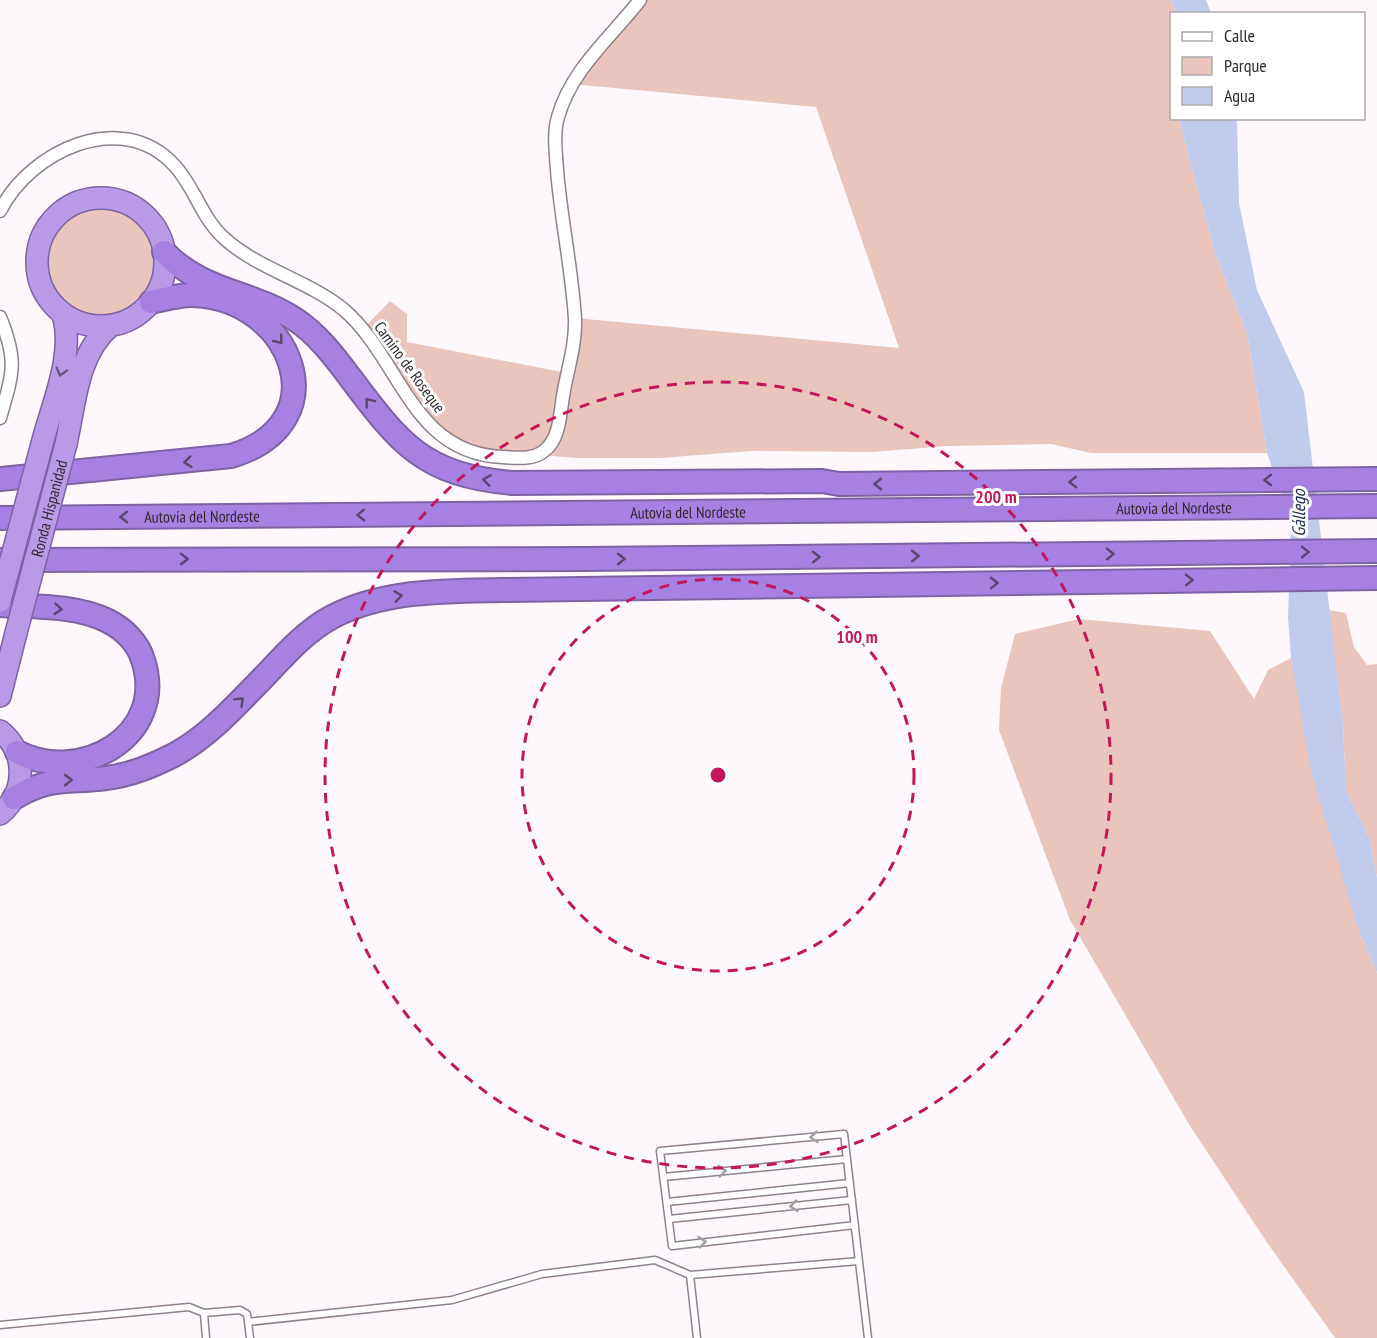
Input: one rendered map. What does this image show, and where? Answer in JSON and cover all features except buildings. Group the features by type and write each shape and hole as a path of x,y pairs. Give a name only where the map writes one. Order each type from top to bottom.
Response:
{"highway":[{"name":"Ronda Hispanidad","path":"0,603 66,348 67,332 63,315 47,299 36,268 42,236 62,211 92,199 125,203 151,222 164,252 163,278 151,303 126,322 110,326 95,341 87,356 0,696"},
{"path":"164,252 192,276 268,305 308,328 341,365 400,440 424,460 452,473 512,483 822,481 839,484 1377,479"},
{"path":"0,479 231,456 253,448 278,428 289,409 293,395 293,369 286,348 261,320 231,304 203,296 180,296 151,303"},
{"path":"63,315 85,325 110,326"},
{"path":"419,514 451,499 678,495 821,488 839,484"},
{"name":"Autovía del Nordeste","path":"0,518 1377,506"},
{"path":"0,560 1377,551"},
{"path":"415,559 517,574 745,578 812,585"},
{"path":"7,806 28,790 56,780 97,779 130,774 178,753 225,716 310,633 331,618 381,598 456,591 1377,578"},
{"path":"0,603 75,611 107,620 126,632 134,643 142,655 147,678 143,713 127,735 114,746 89,759 65,763 45,762 17,752"},
{"path":"0,730 17,752 21,776 7,806"}],"street":[{"name":"Camino de Roseque","path":"0,211 14,188 32,171 51,156 82,142 117,139 150,148 175,166 210,224 236,248 326,297 351,317 416,408 443,436 468,452 499,457 533,457 542,453 555,436 574,329 558,184 555,137 558,117 572,84 597,49 640,0"},
{"path":"0,316 11,350 13,368 0,418"}],"lane":[{"path":"855,1225 672,1246 660,1151 843,1134 850,1183 855,1225 868,1338"},
{"path":"664,1177 847,1159"},
{"path":"667,1202 850,1183"},
{"path":"669,1219 852,1200"},
{"path":"248,1322 452,1300 542,1274 655,1260 690,1275 859,1261"},
{"path":"690,1275 697,1338"},
{"path":"0,1325 189,1307 204,1313 243,1310 248,1322 250,1338"},
{"path":"204,1313 206,1338"}],"green space":[{"path":"640,0 1171,0 1177,12 1170,12 1170,120 1180,120 1215,253 1247,333 1267,453 1091,453 1051,444 948,446 872,452 751,451 660,458 576,458 542,453 499,457 443,436 362,330 390,301 407,314 407,342 567,373 575,318 899,348 816,107 572,84"},
{"path":"100,208 121,212 138,224 150,241 154,262 150,283 138,300 121,312 100,316 79,312 62,300 50,283 46,262 50,241 62,224 79,212"},
{"path":"1329,610 1346,613 1354,647 1367,665 1377,664 1377,878 1369,837 1346,791 1343,725"},
{"path":"1079,619 1210,631 1254,699 1268,670 1291,658 1358,928 1377,973 1377,1338 1335,1338 1268,1244 1190,1126 1070,920 999,730 1001,688 1015,634"}],"water":[{"path":"1171,0 1206,0 1211,12 1177,12"},
{"name":"Gállego","path":"1180,120 1237,120 1239,203 1257,290 1304,392 1343,725 1346,791 1369,837 1377,878 1377,973 1358,928 1311,771 1291,658 1288,618 1291,523 1267,453 1247,333 1215,253"}]}
